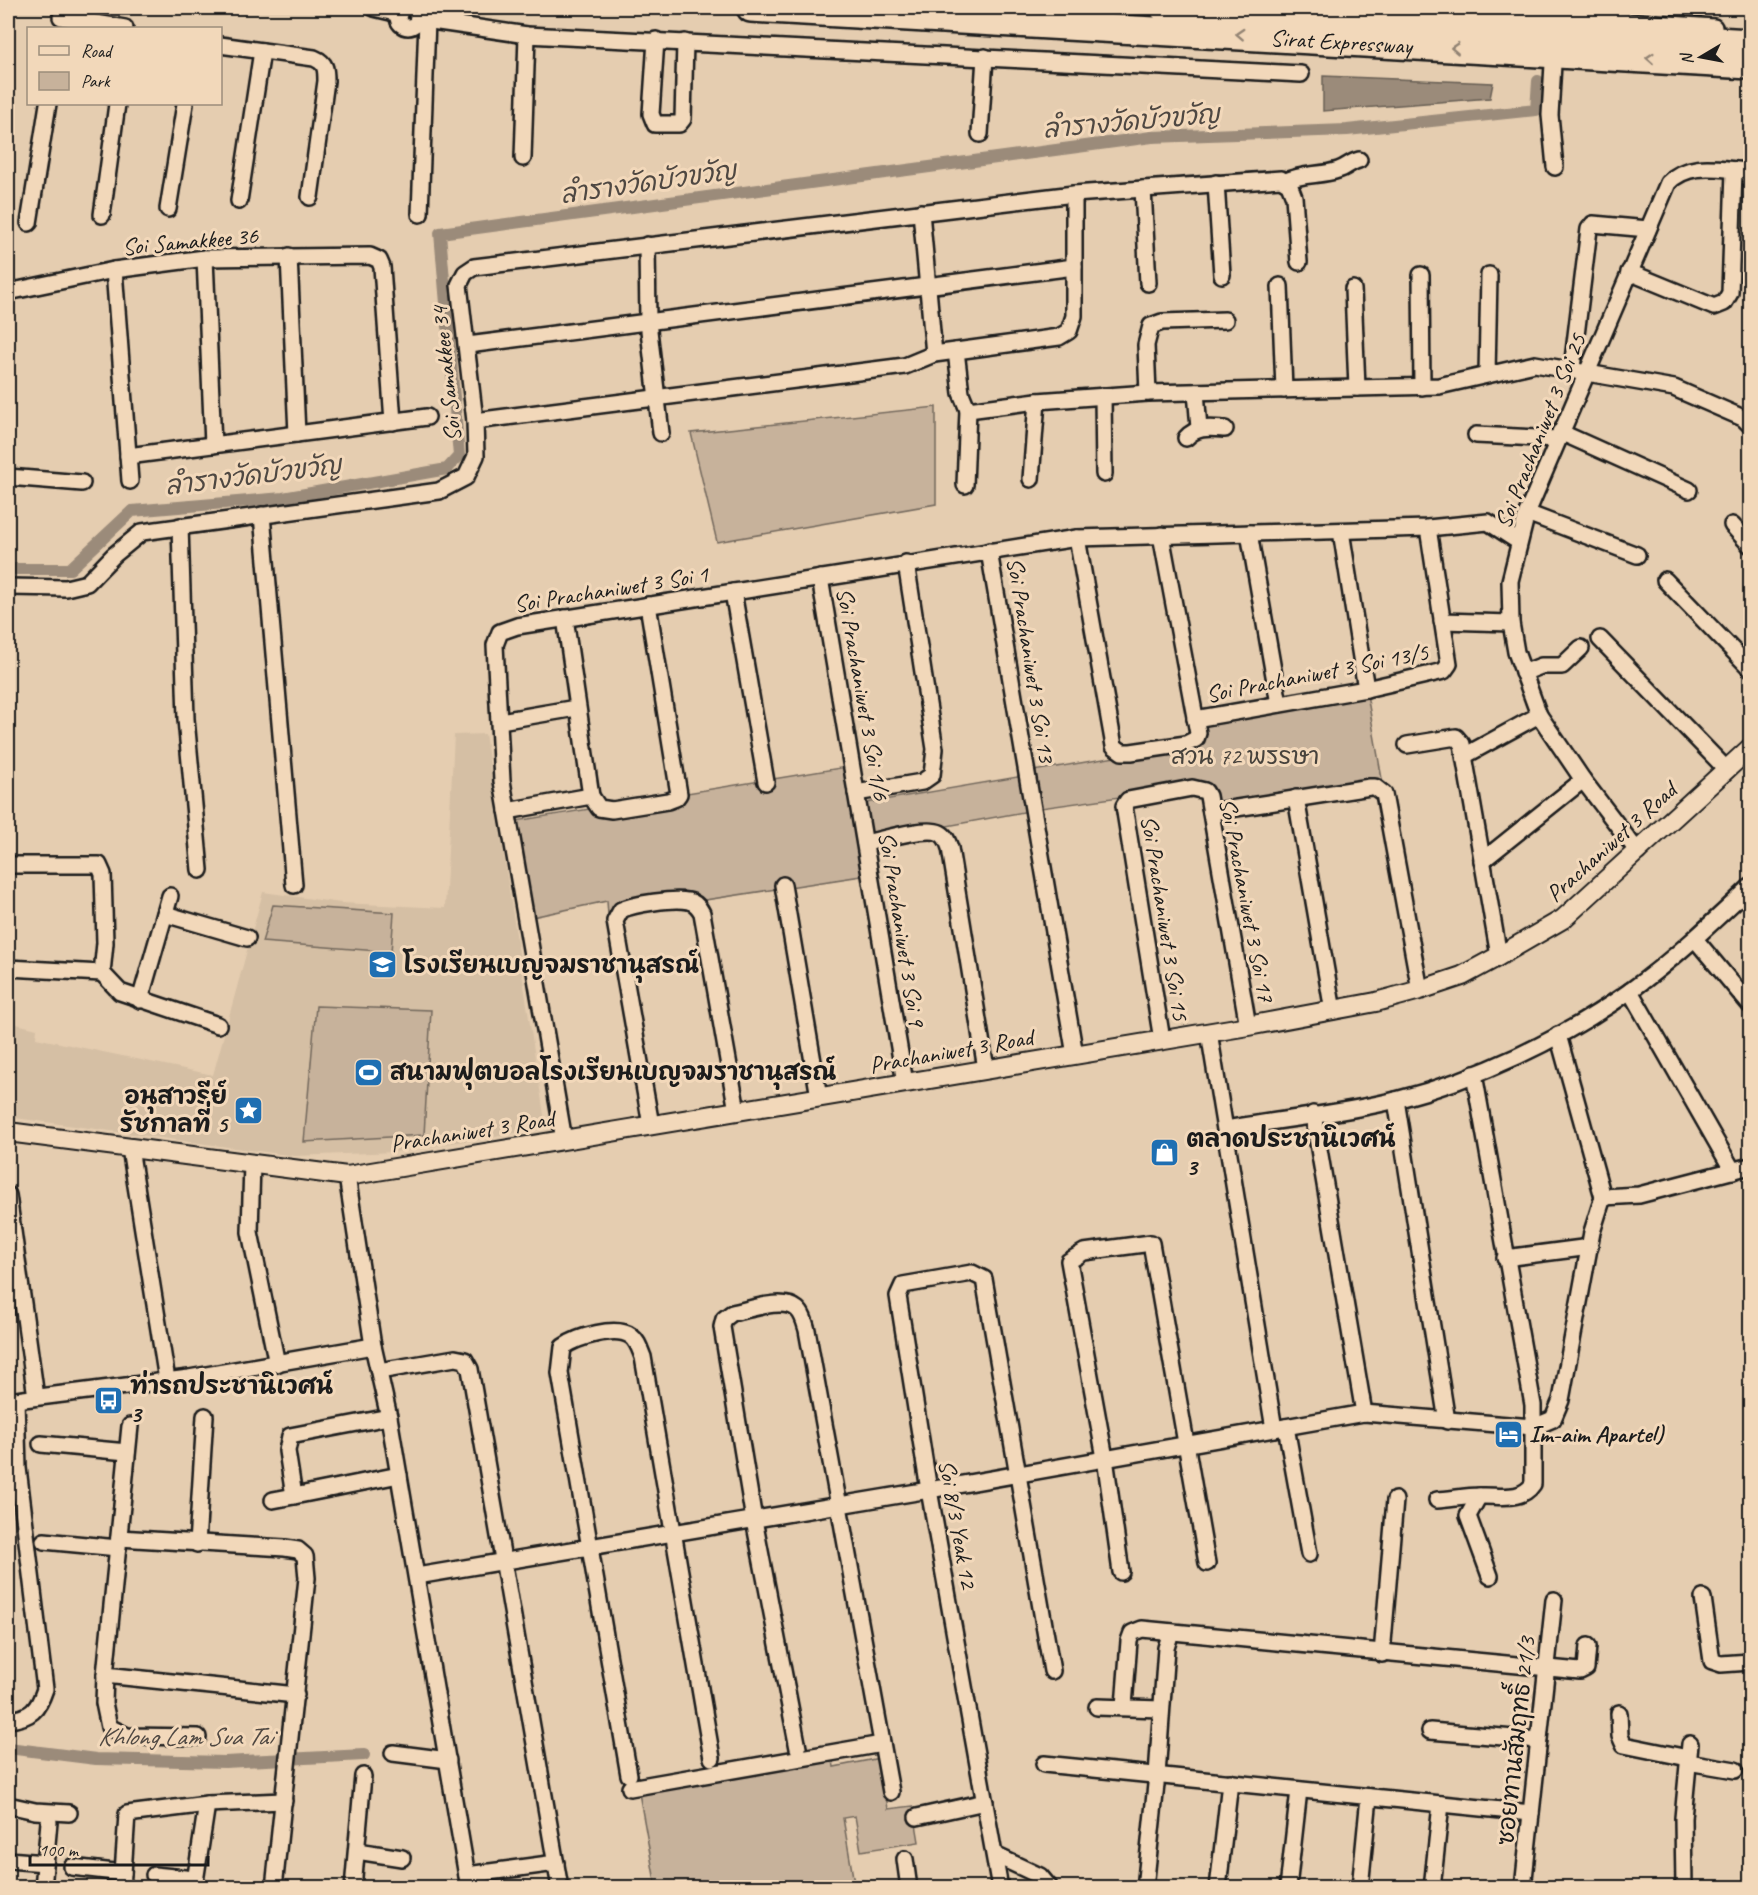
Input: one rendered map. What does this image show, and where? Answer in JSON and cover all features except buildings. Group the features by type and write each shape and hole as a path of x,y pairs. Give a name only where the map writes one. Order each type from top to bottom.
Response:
{"highway":[{"name":"Sirat Expressway","path":"751,8 1750,65"},
{"name":"Sirat Expressway","path":"1164,8 1750,43"}],"street":[{"path":"374,8 399,14 399,22 405,27 414,26 422,19 526,34 1301,74"},
{"path":"1430,8 1750,30"},
{"path":"61,18 119,27"},
{"path":"420,214 422,19"},
{"path":"523,158 526,34"},
{"path":"656,40 651,114 655,124 679,124 683,118 685,42"},
{"path":"222,45 314,58 322,62 326,68 310,197"},
{"path":"239,201 262,51"},
{"path":"980,134 985,57"},
{"path":"1553,64 1550,115 1555,167"},
{"path":"29,223 48,105"},
{"path":"102,215 117,105"},
{"path":"168,209 185,105"},
{"path":"660,433 648,322 647,245 1074,194 1281,179 1286,181 1301,176 1337,171 1359,160"},
{"name":"Soi Prachaniwet 3 Soi 25","path":"1638,852 1583,780 1539,715 1523,674 1511,623 1510,581 1527,513 1668,183 1678,173 1692,168 1734,170"},
{"path":"1629,272 1714,307 1724,303 1730,293 1734,170 1750,171"},
{"path":"1286,181 1294,197 1299,262"},
{"path":"1216,183 1222,275"},
{"path":"1143,189 1148,283"},
{"path":"475,421 905,366 934,354 1059,337 1069,331 1074,316 1074,194"},
{"path":"921,212 934,354"},
{"path":"1572,368 1589,229 1593,224 1601,223 1648,229"},
{"name":"Soi Samakkee 34","path":"8,587 66,588 87,583 114,555 142,532 440,491 466,477 476,456 468,345 459,285 465,273 474,267 487,265 647,245"},
{"path":"289,256 297,434"},
{"name":"Soi Samakkee 36","path":"8,292 114,270 205,258 358,256 379,260 383,276 393,422"},
{"path":"205,258 213,446"},
{"path":"468,345 1074,267"},
{"path":"114,270 130,481"},
{"path":"1421,275 1422,387"},
{"path":"1487,374 1489,275"},
{"path":"1280,286 1284,390"},
{"path":"1353,289 1358,388"},
{"path":"1148,393 1146,345 1151,326 1162,322 1225,320"},
{"path":"956,351 961,393 968,410 965,486"},
{"path":"968,410 1036,401 1148,393 1422,387 1450,384 1535,363 1674,388 1743,418 1750,425"},
{"path":"1196,392 1199,429"},
{"path":"1103,396 1104,474"},
{"path":"1031,479 1036,401"},
{"path":"128,456 427,417"},
{"path":"1186,438 1193,430 1225,429"},
{"path":"1476,435 1558,436 1689,490"},
{"path":"8,477 82,483"},
{"path":"1527,513 1636,555"},
{"path":"262,515 294,885"},
{"name":"Soi Prachaniwet 3 Soi 13","path":"1075,1054 989,550 1077,538 1428,528 1488,522 1519,542"},
{"path":"1732,525 1750,545"},
{"path":"180,526 186,719 200,870"},
{"name":"Soi Prachaniwet 3 Soi 13/5","path":"1196,719 1366,689 1444,671 1449,664 1428,528"},
{"path":"1341,531 1366,689"},
{"path":"1249,532 1279,704"},
{"path":"1077,538 1114,746 1118,750 1131,752 1186,744 1196,739 1196,719 1161,536"},
{"name":"Soi Prachaniwet 3 Soi 1","path":"564,1140 502,781 495,645 500,632 517,626 989,550"},
{"path":"856,793 922,782 932,775 935,749 906,563"},
{"name":"Soi Prachaniwet 3 Soi 1/6","path":"820,578 861,818"},
{"path":"1665,580 1750,668"},
{"path":"733,592 766,782"},
{"path":"565,618 576,708 591,796 600,808 605,810 640,806 676,798 680,786 648,605"},
{"path":"1442,621 1511,623"},
{"path":"1600,639 1727,770"},
{"path":"1523,674 1541,666 1562,666 1581,648"},
{"path":"500,721 576,708"},
{"path":"1466,755 1539,715"},
{"path":"1407,745 1456,737 1466,755 1499,956"},
{"name":"Prachaniwet 3 Road","path":"8,1132 347,1176 1333,1011 1420,990 1462,976 1563,919 1750,748"},
{"path":"1482,861 1583,780"},
{"path":"1211,812 1370,787 1380,789 1384,794 1420,990"},
{"name":"Soi Prachaniwet 3 Soi 17","path":"1160,794 1198,788 1205,791 1208,796 1248,1026"},
{"name":"Soi Prachaniwet 3 Soi 15","path":"1160,794 1128,800 1124,810 1162,1040"},
{"path":"507,811 591,796"},
{"path":"1296,798 1333,1011"},
{"name":"Soi Prachaniwet 3 Soi 9","path":"861,818 905,1083"},
{"path":"865,843 927,831 939,832 946,837 950,848 986,1069"},
{"path":"8,865 99,865 103,874 105,943 102,973"},
{"path":"783,885 819,1097"},
{"path":"1226,1129 1396,1100 1474,1074 1558,1035 1630,991 1695,939 1750,887"},
{"path":"140,1000 170,896"},
{"path":"651,1125 615,921 616,915 626,908 687,900 699,906 737,1111"},
{"path":"165,914 248,938"},
{"path":"1695,939 1750,1005"},
{"path":"8,968 102,973 120,992 218,1025"},
{"path":"1630,991 1733,1171"},
{"path":"1209,1032 1280,1428 1309,1554"},
{"path":"417,1576 929,1491 1364,1413 1534,1426 1553,1419 1558,1413 1590,1247 1603,1197 1558,1035"},
{"path":"1437,1500 1479,1496 1505,1498 1529,1489 1533,1484 1534,1426 1474,1074"},
{"path":"1396,1100 1447,1421"},
{"path":"1313,1114 1364,1413"},
{"path":"130,1148 167,1380"},
{"path":"252,1164 250,1232 277,1364"},
{"path":"1603,1197 1639,1195 1750,1166"},
{"path":"347,1176 374,1346 417,1576 468,1881 556,1863"},
{"path":"8,1195 36,1397"},
{"path":"1121,1572 1105,1458 1069,1261 1084,1252 1151,1243 1207,1563"},
{"path":"1505,1258 1590,1247"},
{"name":"Soi 8/3 Yeak 12","path":"1000,1887 929,1491 898,1296 899,1289 903,1285 972,1273 984,1280 1017,1474"},
{"path":"798,1748 754,1520 722,1327 724,1318 732,1313 786,1304 795,1307 801,1314 807,1330 891,1792"},
{"path":"712,1758 643,1357 637,1342 630,1335 617,1331 571,1341 563,1347 560,1356 560,1372 629,1782 882,1744"},
{"path":"8,1720 31,1715 39,1707 45,1689 12,1400 277,1364 374,1346"},
{"path":"379,1371 455,1358 465,1360 470,1369 560,1887"},
{"path":"196,1544 205,1416"},
{"path":"294,1496 287,1451 290,1436 389,1417"},
{"path":"130,1426 105,1675 104,1703 109,1727 118,1734 198,1737"},
{"path":"41,1444 127,1452"},
{"path":"1017,1474 1052,1671"},
{"path":"273,1500 399,1476"},
{"path":"1479,1496 1469,1509 1468,1516 1490,1576"},
{"path":"1382,1654 1395,1500"},
{"path":"44,1541 285,1548 298,1550 305,1556 307,1578 274,1887"},
{"path":"1703,1598 1712,1661 1721,1664 1750,1662"},
{"name":"ซอยทานสัมฤทธิ์ 21/3","path":"1523,1887 1554,1600"},
{"path":"1124,1706 1132,1633 1142,1629 1382,1654 1584,1670 1588,1646"},
{"path":"1145,1887 1157,1775 1166,1648 1171,1632"},
{"path":"105,1675 296,1695"},
{"path":"1097,1707 1124,1706 1161,1709"},
{"path":"1619,1713 1620,1736 1624,1745 1689,1755 1736,1770"},
{"path":"1430,1731 1538,1740"},
{"path":"393,1753 448,1760"},
{"path":"1684,1887 1683,1818 1689,1755"},
{"path":"1044,1764 1531,1813"},
{"path":"353,1887 363,1776"},
{"path":"1218,1887 1230,1782"},
{"path":"1288,1887 1299,1790"},
{"path":"1360,1887 1369,1797"},
{"path":"72,1867 122,1880 127,1814 207,1804 284,1801"},
{"path":"917,1817 985,1802"},
{"path":"154,1875 195,1883 207,1804"},
{"path":"1432,1887 1441,1804"},
{"path":"8,1805 35,1811 69,1813"},
{"path":"43,1887 49,1822"},
{"path":"357,1851 402,1858"},
{"path":"994,1855 1040,1876 1050,1887"},
{"path":"904,1859 909,1887"},
{"path":"8,1860 45,1863"}],"shaded area":[{"path":"1323,76 1493,83 1490,98 1323,111"},
{"name":"โรงเรียนเบญจมราชานุสรณ์","path":"485,734 546,1128 395,1152 295,1156 8,1117 8,1022 37,1029 36,1038 213,1075 263,892 341,903 445,908 454,735"}],"green space":[{"path":"936,407 936,504 717,542 691,433"},
{"name":"สวน 72 พรรษา","path":"1366,689 1382,779 1210,809 1205,785 1034,809 1027,772 1198,743 1194,717"},
{"path":"846,767 855,805 1023,776 1029,811 859,842 861,876 608,915 607,901 532,917 516,821"},
{"path":"273,905 394,913 391,952 262,942"},
{"name":"สนามฟุตบอลโรงเรียนเบญจมราชานุสรณ์","path":"316,1006 431,1010 424,1135 304,1142"},
{"path":"880,1758 888,1809 913,1806 919,1842 861,1851 855,1816 843,1818 854,1883 826,1888 656,1887 639,1793 833,1760 834,1767"}],"waterway":[{"name":"ลำรางวัดบัวขวัญ","path":"8,569 70,569 132,511 283,498 447,469 459,456 440,233 1152,137 1347,130 1536,110 1538,81"},
{"name":"Khlong Lam Sua Tai","path":"8,1748 96,1759 225,1762 364,1755"}],"place":[{"name":"โรงเรียนเบญจมราชานุสรณ์","path":"382,965"},
{"name":"สนามฟุตบอลโรงเรียนเบญจมราชานุสรณ์","path":"369,1072"},
{"name":"อนุสาวรีย์ รัชกาลที่ 5","path":"248,1110"},
{"name":"ตลาดประชานิเวศน์ 3","path":"1165,1153"},
{"name":"ท่ารถประชานิเวศน์ 3","path":"109,1400"},
{"name":"Im-aim Apartel)","path":"1508,1434"}]}
